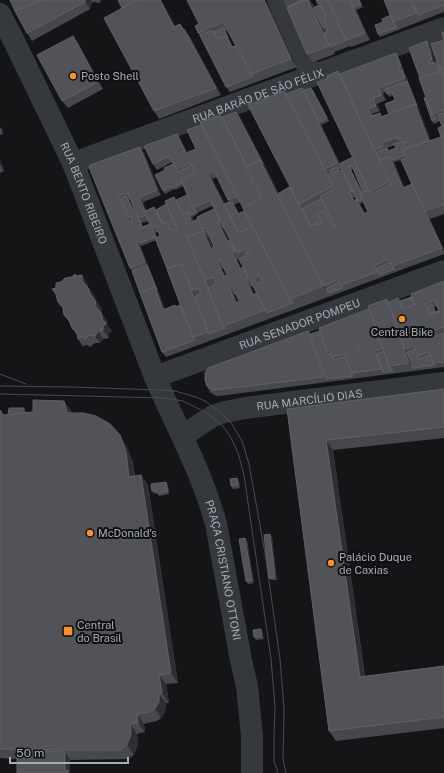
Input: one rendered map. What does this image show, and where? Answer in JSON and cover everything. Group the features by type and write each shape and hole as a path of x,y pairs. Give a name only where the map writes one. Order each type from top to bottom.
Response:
{"street":[{"path":"278,0 312,76"},
{"name":"RUA BENTO RIBEIRO","path":"0,14 6,41 73,163 155,377"},
{"name":"RUA BARÃO DE SÃO FÉLIX","path":"73,163 444,28"},
{"name":"RUA SENADOR POMPEU","path":"155,377 444,271"},
{"name":"PRAÇA CRISTIANO OTTONI","path":"155,377 195,463 211,504 216,524 247,686 252,736 252,773"},
{"name":"RUA MARCÍLIO DIAS","path":"182,436 213,416 233,410 444,383"}],"building":[{"path":"10,0 41,0 15,11"},
{"path":"41,0 85,0 85,2 27,33 15,11"},
{"path":"118,0 137,0 122,8"},
{"path":"137,0 160,0 174,27 180,24 183,30 184,29 216,88 154,111 104,18"},
{"path":"187,0 264,0 291,59 251,74 223,22 198,33 195,26 199,24"},
{"path":"305,0 288,8 287,7"},
{"path":"308,0 329,46 307,54 287,8"},
{"path":"316,0 328,0 346,40 330,47 324,33 328,31 323,18 326,17 320,3 318,4"},
{"path":"328,0 350,0 365,33 346,40"},
{"path":"351,0 359,0 361,4 354,7"},
{"path":"384,0 411,0 416,13 393,22"},
{"path":"411,0 444,0 444,5 418,15"},
{"path":"319,5 319,7 321,6 326,17 323,18 327,27 323,28 313,8"},
{"path":"391,15 393,22 397,27 378,34 375,25 383,22 382,19"},
{"path":"224,28 228,38 226,36 218,39 214,32"},
{"path":"212,30 217,39 226,36 232,47 236,46 253,76 226,87 200,35"},
{"name":"Posto Shell","path":"73,36 98,82 62,101 37,55"},
{"path":"444,40 444,77 441,67 437,65 439,72 420,78 409,48 427,41 432,59 429,60 430,64 437,62 431,44"},
{"path":"396,53 401,66 399,67 401,72 403,71 405,78 379,88 382,95 373,98 376,106 368,109 371,116 380,113 381,117 415,104 429,141 411,147 409,142 404,144 401,138 398,140 397,137 381,143 383,147 374,150 340,74"},
{"path":"437,65 439,65 444,77 444,110 432,114 419,78 439,72"},
{"path":"338,71 373,148 390,181 369,192 317,82 328,78 327,76"},
{"path":"407,81 417,106 415,104 389,114 385,104 395,100 392,92 387,94 385,89"},
{"path":"302,88 338,163 324,169 286,94"},
{"path":"311,88 327,118 319,122 304,90"},
{"path":"284,91 333,186 299,204 248,105"},
{"path":"426,97 432,114 436,119 432,121 424,98"},
{"path":"236,112 263,164 260,160 247,167 222,117"},
{"path":"444,113 444,136 441,137 438,128 442,126 438,115"},
{"path":"220,115 262,198 243,208 200,122"},
{"path":"201,125 237,196 228,200 214,171 208,174 238,233 252,226 293,303 267,313 239,259 249,254 246,249 237,253 210,200 193,208 181,180 196,172 191,163 176,169 169,156 153,164 144,146 177,134 186,153 196,149 187,130","holes":["259,275 262,281 257,284 254,278"]},
{"path":"444,136 444,205 424,211 401,160 406,158 402,150"},
{"path":"403,141 406,147 410,145 411,147 402,150 405,155 392,160 390,157 380,160 376,153 387,148 388,151 396,148 394,144"},
{"path":"140,147 157,190 139,197 145,211 154,207 162,224 166,222 170,231 177,228 165,201 174,197 183,215 188,212 191,219 186,221 187,224 198,219 205,233 203,231 187,237 225,328 209,334 195,296 201,294 198,288 192,290 181,264 167,268 155,238 160,236 156,226 151,228 146,215 138,218 128,193 125,195 124,193 119,196 145,262 130,268 89,167 90,165"},
{"path":"353,157 368,190 363,192 352,166 349,167 362,193 360,194 362,199 358,202 339,164"},
{"path":"390,157 403,188 412,184 442,248 392,266 388,259 374,266 377,272 341,285 338,279 324,286 278,194 290,187 310,226 316,223 317,225 322,223 317,214 324,211 333,227 335,226 320,196 334,189 327,175 342,170 352,191 349,192 354,201 356,199 364,214 368,212 360,194 368,190 371,194 391,184 379,161"},
{"path":"260,160 323,286 290,299 243,208 262,198 246,167"},
{"path":"173,164 177,172 192,165 196,172 181,180 182,183 163,191 155,175 165,170 164,168"},
{"path":"337,167 339,171 332,174 330,170"},
{"path":"187,195 196,212 190,215 188,212 183,215 176,200"},
{"path":"126,196 142,227 150,224 156,237 139,243 130,220 132,219 131,216 129,218 121,198"},
{"path":"321,199 335,226 333,227 324,211 317,214 322,223 317,225 316,223 311,226 302,209"},
{"path":"232,202 238,214 244,211 252,226 239,233 224,204"},
{"path":"166,204 177,228 171,231 166,222 163,224 156,210"},
{"path":"214,209 227,241 229,240 235,251 232,252 240,269 243,267 248,278 246,279 253,295 256,293 265,310 223,326 208,289 216,284 213,277 205,280 187,237 203,231 211,249 214,247 206,228 202,229 197,217","holes":["220,260 227,275 224,276 217,261","232,286 239,301 236,303 229,287"]},
{"path":"390,262 394,269 379,275 376,269"},
{"path":"181,264 208,332 193,337 167,269"},
{"path":"147,265 157,290 155,287 140,293 132,271"},
{"path":"75,274 77,276 82,275 82,281 95,300 96,307 106,323 103,330 98,331 95,336 89,335 85,339 80,337 78,339 77,333 64,315 63,308 58,302 56,294 52,289 56,288 56,283 61,282 65,278 72,277"},
{"path":"444,281 444,327 434,330 436,336 444,333 444,362 433,363 429,352 418,356 414,346 405,349 389,302 398,298 402,309 414,305 411,294","holes":["435,300 439,312 429,315 426,304"]},
{"path":"339,282 343,288 328,293 326,289"},
{"path":"155,287 163,310 175,305 175,307 180,305 195,340 162,352 140,293"},
{"path":"412,297 414,305 403,309 400,301"},
{"path":"387,299 409,363 389,366 368,306"},
{"path":"432,304 435,312 430,313 427,306"},
{"path":"369,309 383,348 375,351 381,369 351,373 345,354 332,357 330,351 327,352 319,328","holes":["357,342 360,350 358,350 355,343"]},
{"path":"308,331 324,377 215,390 212,390 207,386 205,373 208,368"},
{"path":"320,331 329,355 331,354 334,360 346,356 353,376 326,379 310,334"},
{"path":"415,349 419,359 430,355 435,365 413,368 407,352"},
{"path":"384,351 389,366 393,371 383,372 377,354"},
{"name":"Palácio Duque de Caxias","path":"444,389 444,427 326,440 360,677 444,666 444,717 329,731 287,409"},
{"path":"33,400 64,401 67,413 83,413 96,416 110,424 120,435 126,452 129,477 141,475 171,673 159,675 162,693 159,694 159,702 150,712 137,714 138,723 130,724 131,734 127,745 121,750 0,749 0,410 3,415 33,412"},
{"path":"9,408 24,408 24,413 8,415"},
{"path":"237,478 238,485 231,486 230,479"},
{"path":"166,482 168,491 157,493 156,490 152,491 151,484"},
{"path":"270,534 275,577 269,578 264,535"},
{"path":"245,538 252,580 246,581 239,539"},
{"path":"261,629 262,636 254,637 253,630"},
{"path":"44,751 65,752 65,770 68,770 68,773 17,773 17,758 44,758"}],"tram line":[{"path":"0,374 26,384"},
{"path":"0,386 175,391 205,401 231,423 242,441 249,464 265,553 280,659 284,708 283,760 286,773"},
{"path":"0,394 164,398 183,401 207,413 223,426 238,453 244,475 271,659 275,707 274,761 278,773"}],"place":[{"name":"Posto Shell","path":"73,76"},
{"name":"Central Bike","path":"402,319"},
{"name":"McDonald's","path":"90,533"},
{"name":"Palácio Duque de Caxias","path":"331,563"},
{"name":"Central do Brasil","path":"68,631"}]}
